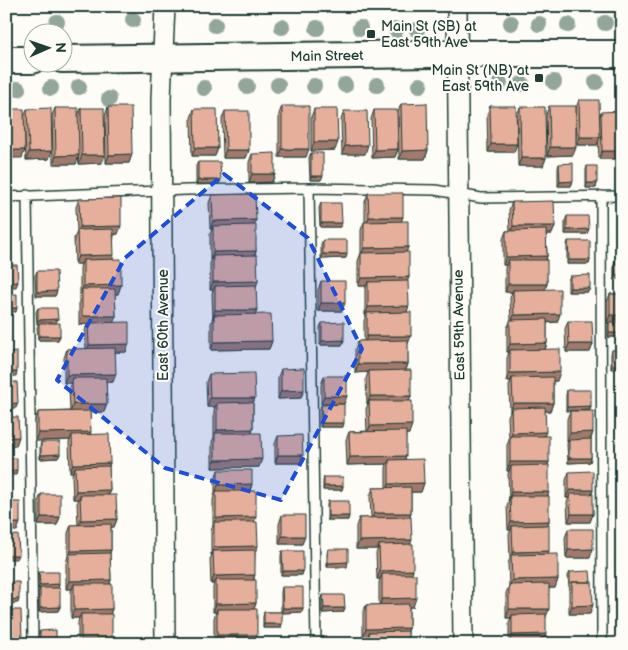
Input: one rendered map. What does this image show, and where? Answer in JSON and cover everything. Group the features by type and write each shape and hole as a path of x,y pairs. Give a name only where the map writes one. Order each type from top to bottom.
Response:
{"main road":[{"name":"Main Street","path":"72,60 458,54 622,54"},
{"path":"6,60 22,60"}],"street":[{"name":"East 60th Avenue","path":"165,6 161,99 165,644"},
{"name":"East 59th Avenue","path":"457,6 463,644"}],"lane":[{"path":"308,188 316,644"},
{"path":"6,197 308,188 435,190 481,198 622,196"},
{"path":"27,195 33,644"},
{"path":"601,196 602,644"}],"highlighted area":[{"path":"224,174 308,238 362,349 281,500 165,468 57,380 125,258"}],"building":[{"path":"579,100 599,100 600,137 580,137"},
{"path":"427,103 428,150 402,151 401,104"},
{"path":"282,106 309,106 309,149 282,149"},
{"path":"490,106 516,106 517,144 491,144"},
{"path":"549,106 576,106 576,147 550,147"},
{"path":"108,107 131,107 132,154 109,155"},
{"path":"520,107 545,107 546,158 521,158"},
{"path":"51,108 52,151 29,152 27,109"},
{"path":"55,108 78,108 79,155 56,156"},
{"path":"81,108 104,108 105,155 82,155"},
{"path":"6,109 24,109 25,150 6,150"},
{"path":"194,109 217,109 218,148 195,148"},
{"path":"314,109 337,109 338,142 314,142"},
{"path":"374,110 397,110 398,149 375,150"},
{"path":"225,111 249,111 249,150 226,150"},
{"path":"344,111 367,111 368,145 345,146"},
{"path":"620,111 620,151 602,151 601,112"},
{"path":"275,153 275,174 252,174 252,154"},
{"path":"311,153 323,153 323,176 311,176"},
{"path":"198,162 220,162 221,180 198,180"},
{"path":"573,163 573,181 560,182 559,164"},
{"path":"587,166 597,166 597,183 587,183"},
{"path":"368,193 403,193 403,217 369,217"},
{"path":"255,194 256,220 213,221 212,195"},
{"path":"121,198 121,226 80,227 79,199"},
{"path":"554,201 555,226 513,226 512,202"},
{"path":"321,203 341,203 342,223 321,223"},
{"path":"567,216 588,216 589,229 567,230"},
{"path":"408,221 408,247 364,248 364,222"},
{"path":"256,225 256,251 213,252 213,226"},
{"path":"113,229 114,255 78,256 77,230"},
{"path":"546,230 547,256 506,257 506,231"},
{"path":"323,240 347,240 347,254 323,254"},
{"path":"568,241 590,241 590,260 569,260"},
{"path":"409,252 409,277 361,278 361,253"},
{"path":"257,255 258,281 213,282 213,256"},
{"path":"121,259 121,285 83,286 83,260"},
{"path":"508,260 547,260 547,284 508,284"},
{"path":"615,260 622,260 622,275 616,275"},
{"path":"6,265 17,265 18,282 6,283"},
{"path":"37,271 56,271 57,291 37,292"},
{"path":"590,275 590,288 570,288 570,276"},
{"path":"321,281 345,281 345,303 321,303"},
{"path":"408,281 409,306 368,307 368,282"},
{"path":"256,285 257,310 215,310 215,286"},
{"path":"82,289 115,289 116,316 82,316"},
{"path":"560,289 560,314 514,315 513,290"},
{"path":"17,294 17,308 6,308 6,295"},
{"path":"610,294 622,294 622,315 610,315"},
{"path":"38,308 57,308 58,319 38,320"},
{"path":"411,312 411,336 367,336 367,313"},
{"path":"271,314 272,341 214,342 214,315"},
{"path":"547,319 547,343 510,344 510,320"},
{"path":"568,321 592,321 593,344 569,344"},
{"path":"129,322 129,344 89,345 88,323"},
{"path":"344,322 344,340 322,341 322,323"},
{"path":"609,322 622,322 622,333 609,333"},
{"path":"39,323 60,323 60,336 39,336"},
{"path":"408,340 408,364 358,364 358,341"},
{"path":"115,348 116,374 67,375 67,349"},
{"path":"560,349 560,372 510,373 510,350"},
{"path":"612,350 622,350 622,365 612,365"},
{"path":"17,352 17,372 6,372 6,353"},
{"path":"304,368 304,390 281,391 281,369"},
{"path":"411,370 411,396 370,396 369,371"},
{"path":"254,373 255,398 210,398 209,374"},
{"path":"324,376 347,376 347,396 324,396"},
{"path":"553,377 553,403 513,403 512,378"},
{"path":"72,378 106,378 107,404 73,404"},
{"path":"6,382 17,382 18,403 6,404"},
{"path":"567,390 591,390 591,406 567,407"},
{"path":"369,401 412,401 412,425 370,426"},
{"path":"253,402 253,429 217,430 217,403"},
{"path":"344,404 344,423 322,423 321,405"},
{"path":"545,407 546,432 512,433 511,408"},
{"path":"90,411 91,432 38,433 38,412"},
{"path":"570,411 593,411 593,432 570,433"},
{"path":"6,417 18,417 19,437 6,438"},
{"path":"406,431 406,456 350,457 349,432"},
{"path":"215,433 261,433 262,459 215,460"},
{"path":"109,434 110,463 73,464 72,435"},
{"path":"302,435 303,455 278,455 278,436"},
{"path":"510,436 549,436 549,462 510,462"},
{"path":"591,439 591,458 569,458 569,440"},
{"path":"41,442 60,442 60,454 41,455"},
{"path":"6,458 17,458 17,470 6,471"},
{"path":"423,459 424,483 389,484 389,460"},
{"path":"549,465 549,492 511,492 511,466"},
{"path":"109,466 110,490 76,491 75,467"},
{"path":"218,470 252,470 252,484 218,485"},
{"path":"593,471 593,490 569,490 569,472"},
{"path":"324,477 343,477 343,486 324,486"},
{"path":"411,487 411,513 374,513 373,488"},
{"path":"216,491 256,491 256,517 216,518"},
{"path":"41,494 60,494 60,517 41,517"},
{"path":"570,494 593,494 593,514 571,514"},
{"path":"80,495 116,495 117,519 81,520"},
{"path":"510,496 549,496 549,521 511,522"},
{"path":"328,501 349,501 349,516 328,516"},
{"path":"6,502 20,502 20,523 6,523"},
{"path":"282,515 305,515 305,536 282,536"},
{"path":"411,517 412,540 359,541 359,518"},
{"path":"214,522 257,522 258,546 214,547"},
{"path":"111,524 111,550 71,551 71,525"},
{"path":"549,525 549,551 513,552 512,526"},
{"path":"568,529 593,529 593,549 568,550"},
{"path":"18,535 19,555 6,555 6,536"},
{"path":"413,544 413,570 380,571 379,545"},
{"path":"328,549 348,549 348,562 328,563"},
{"path":"255,550 255,575 214,576 213,551"},
{"path":"282,551 303,551 303,571 283,571"},
{"path":"110,553 111,580 69,581 69,554"},
{"path":"558,554 558,579 512,580 511,555"},
{"path":"590,571 591,582 570,583 570,572"},
{"path":"39,572 59,572 59,584 40,585"},
{"path":"382,574 416,574 416,598 382,599"},
{"path":"216,580 256,580 256,603 216,604"},
{"path":"6,582 19,582 19,599 6,600"},
{"path":"572,582 592,582 593,605 572,606"},
{"path":"74,584 112,584 112,609 74,610"},
{"path":"549,584 549,609 509,609 509,585"},
{"path":"282,587 303,587 303,608 283,608"},
{"path":"40,588 60,588 60,607 40,608"},
{"path":"323,595 344,595 345,608 324,608"},
{"path":"409,604 409,628 366,629 366,605"},
{"path":"217,609 257,609 257,635 217,635"},
{"path":"6,610 21,610 22,639 6,640"},
{"path":"264,612 282,612 282,624 264,624"},
{"path":"81,614 112,614 112,639 81,639"},
{"path":"546,614 546,634 512,635 512,615"},
{"path":"56,630 56,641 40,641 40,631"},
{"path":"408,631 408,644 370,644 369,632"},
{"path":"217,639 254,639 254,644 217,644"},
{"path":"302,640 302,644 279,644 279,641"},
{"path":"119,641 119,644 81,644 81,642"}],"place":[{"name":"Main St (SB) at East 59th Ave","path":"371,34"},
{"name":"Main St (NB) at East 59th Ave","path":"539,78"}]}
